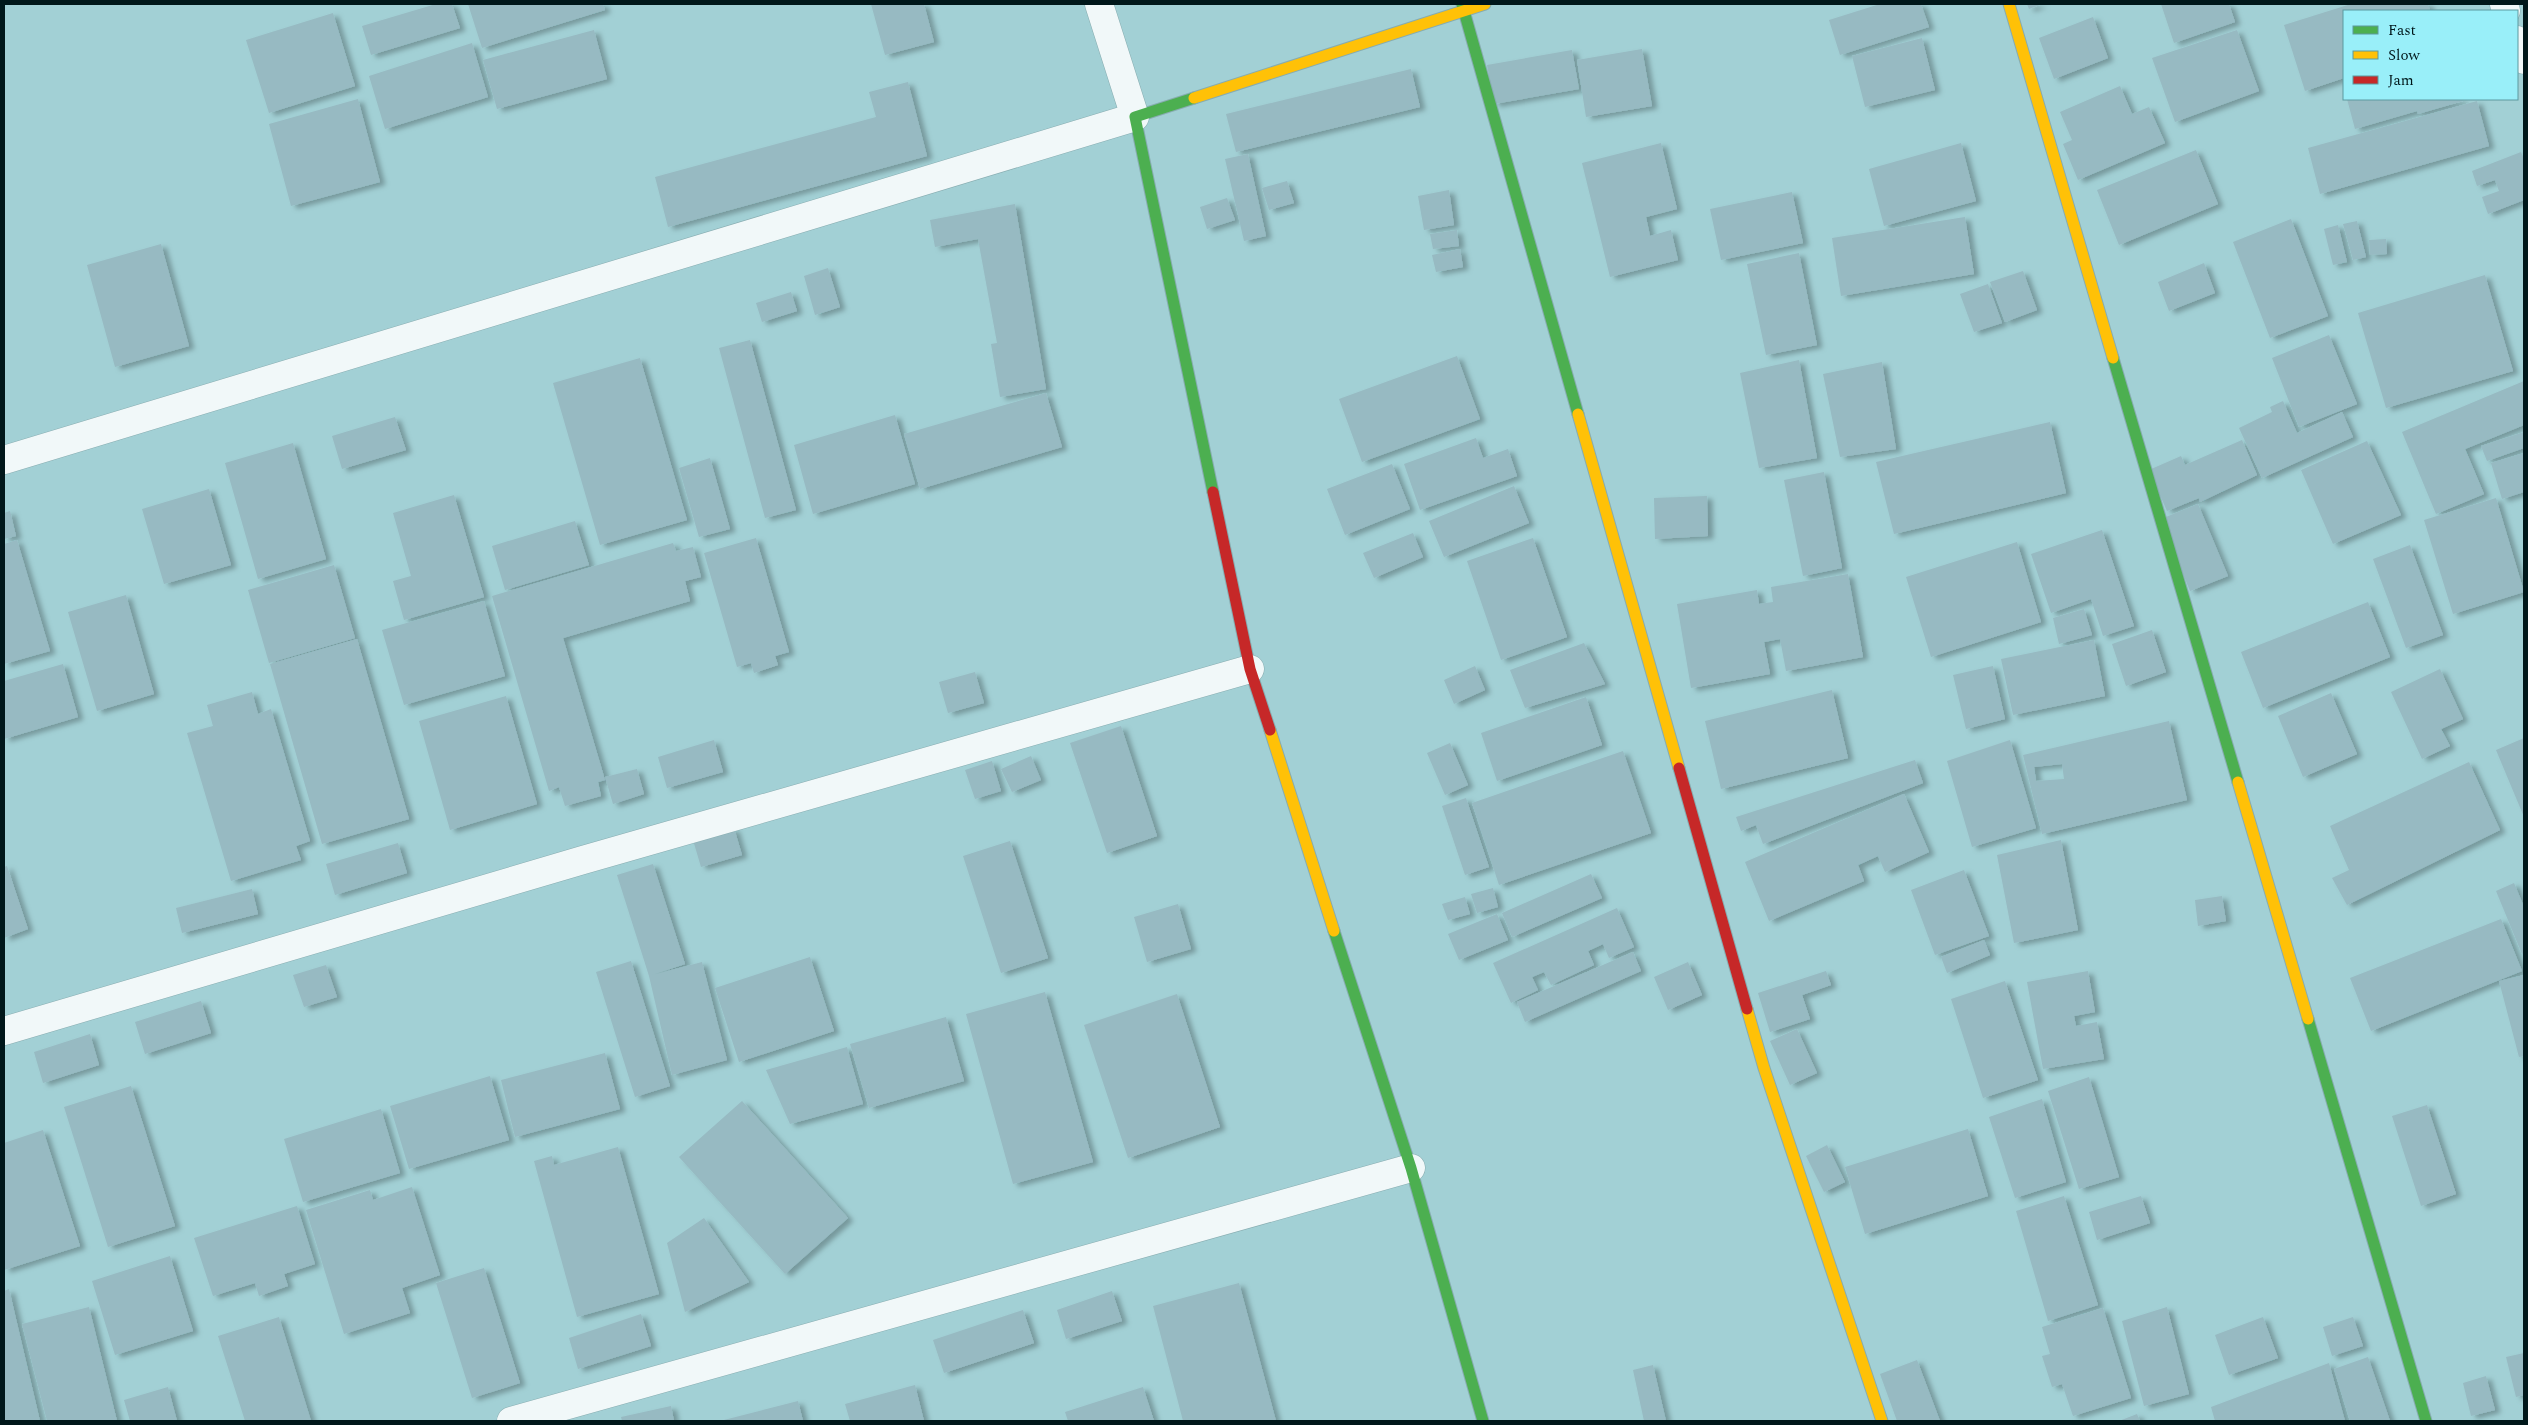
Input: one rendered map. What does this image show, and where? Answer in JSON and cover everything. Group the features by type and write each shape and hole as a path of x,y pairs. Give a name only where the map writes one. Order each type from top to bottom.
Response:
{"street":[{"path":"1099,4 1135,117 1250,669 1411,1168 1483,1421"},
{"path":"4,460 1135,117 1463,7 1485,4"},
{"path":"2010,4 2426,1421"},
{"path":"1463,7 1764,1068 1882,1421"},
{"path":"2518,43 2524,60"},
{"path":"4,1031 573,863 1250,669"},
{"path":"511,1421 1411,1168"}],"building":[{"path":"436,4 452,4 460,28 371,55 362,26"},
{"path":"468,4 603,4 605,10 482,48"},
{"path":"871,4 924,4 934,42 885,55"},
{"path":"1880,4 1921,4 1929,27 1840,55 1829,20"},
{"path":"2027,4 2042,4 2029,9"},
{"path":"2161,4 2229,4 2235,22 2174,43"},
{"path":"2351,4 2428,4 2430,10 2343,10 2343,78 2305,91 2284,25"},
{"path":"333,13 355,86 269,113 246,40"},
{"path":"2093,17 2108,58 2054,79 2039,38"},
{"path":"594,30 607,79 497,109 483,60"},
{"path":"2237,30 2259,91 2175,122 2152,58"},
{"path":"1922,38 1935,90 1865,107 1852,56"},
{"path":"472,43 488,97 385,129 369,76"},
{"path":"1642,49 1652,106 1586,117 1577,60"},
{"path":"1572,50 1579,89 1494,104 1487,65"},
{"path":"1411,69 1420,107 1236,152 1226,114"},
{"path":"908,82 927,156 668,227 655,177 876,117 869,92"},
{"path":"2120,86 2132,114 2149,107 2165,143 2078,180 2063,144 2072,140 2060,112"},
{"path":"358,99 380,182 291,206 269,124"},
{"path":"2347,100 2463,101 2418,114 2417,111 2355,129"},
{"path":"2477,101 2489,146 2320,194 2308,148"},
{"path":"1661,143 1677,209 1646,217 1650,236 1671,230 1678,260 1610,277 1582,163"},
{"path":"1961,143 1976,201 1884,226 1869,169"},
{"path":"2196,150 2218,204 2119,245 2097,190"},
{"path":"2521,152 2524,160 2524,200 2488,214 2482,197 2499,191 2495,180 2477,186 2472,171"},
{"path":"1248,154 1266,236 1244,241 1225,159"},
{"path":"1287,181 1294,203 1269,210 1262,188"},
{"path":"1449,190 1454,225 1424,230 1418,196"},
{"path":"1792,192 1803,243 1721,260 1710,209"},
{"path":"1227,198 1235,220 1207,229 1200,207"},
{"path":"1015,204 1046,389 1000,397 991,344 997,343 978,239 935,247 930,220"},
{"path":"1965,217 1974,274 1841,296 1832,238"},
{"path":"2291,219 2328,316 2270,338 2233,242"},
{"path":"2357,221 2366,257 2353,260 2343,224"},
{"path":"2338,225 2347,262 2333,265 2324,229"},
{"path":"1457,230 1459,246 1433,249 1430,234"},
{"path":"2386,239 2387,254 2370,255 2369,240"},
{"path":"161,244 189,346 115,367 87,265"},
{"path":"1460,249 1463,267 1436,272 1432,255"},
{"path":"1799,253 1817,345 1766,355 1747,264"},
{"path":"2204,263 2215,293 2169,311 2158,282"},
{"path":"828,268 840,307 815,315 804,276"},
{"path":"2023,271 2037,310 2005,322 1990,282"},
{"path":"2485,275 2513,371 2386,408 2358,313"},
{"path":"1988,284 2002,323 1974,332 1960,294"},
{"path":"791,292 797,311 762,322 756,303"},
{"path":"2329,335 2357,404 2299,427 2272,358"},
{"path":"750,340 796,510 765,518 719,348"},
{"path":"1457,356 1480,419 1362,462 1339,399"},
{"path":"640,358 687,520 600,545 553,383"},
{"path":"1799,360 1817,458 1759,468 1740,373"},
{"path":"1882,362 1896,449 1840,457 1823,374"},
{"path":"2524,381 2524,425 2465,449 2484,494 2436,514 2402,432"},
{"path":"1046,393 1062,447 920,489 904,434"},
{"path":"2283,401 2297,433 2342,412 2353,437 2262,478 2239,428 2272,412 2270,407"},
{"path":"895,415 915,484 813,514 794,445"},
{"path":"395,417 406,450 342,469 332,436"},
{"path":"2050,422 2066,493 1894,534 1876,462"},
{"path":"2524,432 2524,448 2487,461 2481,446"},
{"path":"1476,438 1483,458 1508,449 1517,476 1420,510 1404,464"},
{"path":"2242,440 2257,475 2200,502 2199,498 2167,511 2149,470 2181,456 2185,465"},
{"path":"2367,441 2401,515 2333,544 2301,470"},
{"path":"293,443 326,559 258,579 225,463"},
{"path":"2524,453 2524,492 2502,499 2491,463"},
{"path":"710,458 730,529 699,537 679,468"},
{"path":"1392,464 1410,509 1345,535 1327,489"},
{"path":"1824,472 1842,568 1803,576 1784,480"},
{"path":"1514,486 1529,523 1444,557 1429,521"},
{"path":"209,489 231,565 164,584 142,509"},
{"path":"454,495 484,597 404,620 393,581 411,576 393,513"},
{"path":"1707,496 1708,536 1655,539 1654,498"},
{"path":"2496,498 2524,592 2453,614 2424,520"},
{"path":"2198,504 2228,576 2190,591 2161,519"},
{"path":"10,511 16,536 4,539 4,513"},
{"path":"575,521 589,565 505,590 492,546"},
{"path":"2102,530 2134,626 2103,636 2091,599 2051,613 2031,554"},
{"path":"1413,533 1423,557 1374,578 1363,553"},
{"path":"756,538 789,652 775,656 778,665 754,673 751,663 737,667 704,553"},
{"path":"1533,538 1567,637 1501,660 1467,561"},
{"path":"17,540 50,651 4,664 4,544"},
{"path":"2017,542 2041,622 1931,657 1906,577"},
{"path":"673,543 676,551 693,547 701,577 685,581 690,601 563,638 605,780 598,782 601,796 565,806 559,787 549,791 492,596"},
{"path":"2410,545 2443,635 2406,648 2373,559"},
{"path":"334,565 355,638 269,663 248,590"},
{"path":"1848,574 1863,657 1786,671 1780,639 1764,642 1770,674 1691,688 1677,604 1757,590 1759,604 1773,602 1771,587"},
{"path":"126,595 154,694 97,711 68,612"},
{"path":"484,601 505,676 404,705 382,630"},
{"path":"2368,602 2390,657 2263,708 2241,652"},
{"path":"2084,609 2092,635 2059,644 2053,618"},
{"path":"2152,630 2166,672 2126,686 2112,644"},
{"path":"357,639 409,819 322,844 270,664"},
{"path":"2094,640 2105,696 2013,715 2001,659"},
{"path":"1584,643 1605,684 1525,708 1510,670"},
{"path":"63,664 78,717 4,739 4,681"},
{"path":"1475,666 1485,690 1454,704 1444,680"},
{"path":"1993,666 2005,719 1966,729 1953,675"},
{"path":"2440,669 2463,719 2441,729 2450,746 2422,759 2391,692"},
{"path":"975,672 984,703 948,713 939,682"},
{"path":"1832,690 1848,758 1721,789 1705,721"},
{"path":"252,692 258,714 271,709 310,841 296,846 301,860 231,881 187,733 213,726 207,705"},
{"path":"2331,693 2357,754 2303,777 2278,716"},
{"path":"506,696 537,804 450,830 419,721"},
{"path":"1586,697 1602,745 1497,781 1481,733"},
{"path":"2169,721 2187,800 2042,834 2023,755","holes":["2062,764 2064,779 2036,781 2034,767"]},
{"path":"1121,726 1157,836 1107,853 1070,743"},
{"path":"2524,738 2524,817 2496,750"},
{"path":"714,740 723,772 667,788 658,757"},
{"path":"2010,740 2036,828 1972,847 1947,761"},
{"path":"1450,743 1468,785 1445,795 1427,753"},
{"path":"1623,751 1651,833 1499,885 1472,803"},
{"path":"1031,756 1041,780 1012,792 1001,769"},
{"path":"1915,760 1923,783 1763,844 1756,825 1741,831 1736,817"},
{"path":"992,761 1001,791 975,799 965,770"},
{"path":"2469,762 2500,830 2347,905 2332,878 2349,870 2330,826"},
{"path":"637,769 644,794 613,804 605,777"},
{"path":"1904,794 1929,852 1885,872 1878,856 1858,865 1864,881 1769,921 1745,862"},
{"path":"1466,798 1489,867 1465,875 1442,806"},
{"path":"734,828 742,855 701,867 693,840"},
{"path":"2061,840 2078,930 2014,943 1997,855"},
{"path":"1010,841 1048,958 1001,973 963,856"},
{"path":"398,843 407,873 335,895 326,864"},
{"path":"653,864 685,964 652,975 702,962 727,1060 672,1075 649,976 617,875"},
{"path":"7,866 28,929 4,938 4,867"},
{"path":"1964,870 1989,936 1935,955 1911,890"},
{"path":"1591,874 1602,898 1512,937 1502,913"},
{"path":"2514,883 2524,907 2524,953 2522,954 2496,891"},
{"path":"1493,888 1498,907 1477,913 1471,894"},
{"path":"252,889 258,914 182,933 176,908"},
{"path":"2222,896 2226,921 2198,926 2195,900"},
{"path":"1465,897 1470,914 1448,920 1442,904"},
{"path":"1178,904 1191,949 1147,962 1134,917"},
{"path":"1617,908 1634,947 1609,958 1603,944 1588,951 1594,965 1551,985 1544,972 1532,977 1538,990 1511,1003 1493,963"},
{"path":"1497,914 1508,940 1459,960 1448,934"},
{"path":"2501,919 2522,971 2371,1031 2350,978"},
{"path":"1984,940 1990,955 1947,973 1941,957"},
{"path":"1633,952 1641,971 1525,1022 1517,1002"},
{"path":"810,957 834,1031 739,1062 715,988"},
{"path":"631,961 670,1086 635,1097 596,972"},
{"path":"1688,962 1702,995 1668,1010 1654,977"},
{"path":"326,965 337,997 304,1007 293,975"},
{"path":"1826,971 1831,985 1802,995 1810,1019 1770,1032 1758,993"},
{"path":"2088,971 2095,1012 2074,1016 2076,1026 2097,1022 2104,1059 2043,1069 2027,982"},
{"path":"2524,975 2524,1056 2519,1057 2499,981"},
{"path":"2005,981 2038,1080 1983,1098 1951,999"},
{"path":"1045,992 1093,1162 1013,1184 966,1014"},
{"path":"1177,994 1220,1127 1128,1158 1084,1025"},
{"path":"201,1001 211,1033 145,1054 135,1022"},
{"path":"946,1017 964,1081 869,1108 850,1044"},
{"path":"1797,1029 1817,1073 1790,1085 1770,1041"},
{"path":"90,1034 99,1065 43,1083 34,1052"},
{"path":"847,1047 863,1104 790,1124 766,1070"},
{"path":"605,1053 620,1109 515,1137 501,1080"},
{"path":"490,1076 509,1140 409,1169 390,1106"},
{"path":"2089,1077 2119,1177 2079,1189 2048,1091"},
{"path":"131,1086 175,1226 108,1247 64,1107"},
{"path":"2042,1099 2066,1182 2015,1198 1989,1117"},
{"path":"742,1101 848,1218 785,1274 679,1157"},
{"path":"2427,1105 2456,1194 2421,1206 2392,1116"},
{"path":"381,1109 400,1173 303,1202 284,1139"},
{"path":"1968,1129 1988,1196 1865,1234 1845,1167"},
{"path":"43,1130 80,1246 4,1270 4,1143"},
{"path":"1827,1145 1845,1182 1824,1192 1806,1156"},
{"path":"618,1147 659,1294 577,1317 534,1161 552,1156 554,1165"},
{"path":"412,1187 440,1275 402,1288 410,1313 344,1334 306,1210 370,1190 373,1200"},
{"path":"2064,1196 2098,1305 2048,1321 2016,1211"},
{"path":"2141,1196 2150,1223 2097,1240 2089,1212"},
{"path":"297,1206 315,1264 284,1274 288,1286 259,1296 255,1283 213,1296 194,1238"},
{"path":"704,1218 749,1282 685,1312 667,1243"},
{"path":"170,1256 193,1331 115,1355 92,1281"},
{"path":"484,1268 520,1383 472,1398 436,1283"},
{"path":"1239,1283 1276,1421 1183,1421 1153,1306"},
{"path":"9,1289 40,1421 4,1421 4,1291"},
{"path":"1112,1291 1122,1321 1066,1339 1057,1310"},
{"path":"89,1307 117,1421 47,1421 22,1324"},
{"path":"2167,1307 2189,1394 2144,1406 2122,1321"},
{"path":"2103,1308 2131,1398 2073,1416 2062,1384 2052,1387 2042,1356 2050,1354 2042,1327"},
{"path":"1023,1310 1034,1343 944,1373 933,1340"},
{"path":"641,1314 651,1346 578,1369 569,1338"},
{"path":"279,1317 311,1421 245,1421 218,1336"},
{"path":"2263,1317 2278,1358 2229,1375 2215,1335"},
{"path":"2353,1317 2363,1346 2332,1356 2323,1327"},
{"path":"2524,1353 2524,1395 2516,1397 2506,1357"},
{"path":"2368,1357 2390,1421 2350,1421 2334,1369"},
{"path":"1917,1360 1940,1421 1897,1421 1880,1374"},
{"path":"2329,1363 2345,1421 2215,1421 2211,1407"},
{"path":"1653,1365 1666,1421 1644,1421 1633,1370"},
{"path":"2486,1376 2495,1410 2471,1416 2463,1383"},
{"path":"915,1385 924,1421 850,1421 845,1404"},
{"path":"168,1387 177,1421 130,1421 124,1400"},
{"path":"1143,1387 1154,1421 1068,1421 1065,1412"},
{"path":"798,1401 803,1421 720,1421"},
{"path":"671,1406 674,1421 622,1421 621,1417"},
{"path":"2137,1414 2140,1421 2119,1421"}],"traffic: fast":[{"path":"1462,4 1578,414"},
{"path":"1194,98 1135,117 1213,492"},
{"path":"2113,358 2238,782"},
{"path":"1334,931 1411,1168 1483,1421"},
{"path":"2308,1019 2426,1421"}],"traffic: slow":[{"path":"1194,98 1485,4"},
{"path":"2009,4 2113,358"},
{"path":"1578,414 1679,768"},
{"path":"1270,730 1334,931"},
{"path":"2238,782 2308,1019"},
{"path":"1747,1009 1764,1068 1882,1421"}],"traffic: jam":[{"path":"1213,492 1250,669 1270,730"},
{"path":"1679,768 1747,1009"}]}
